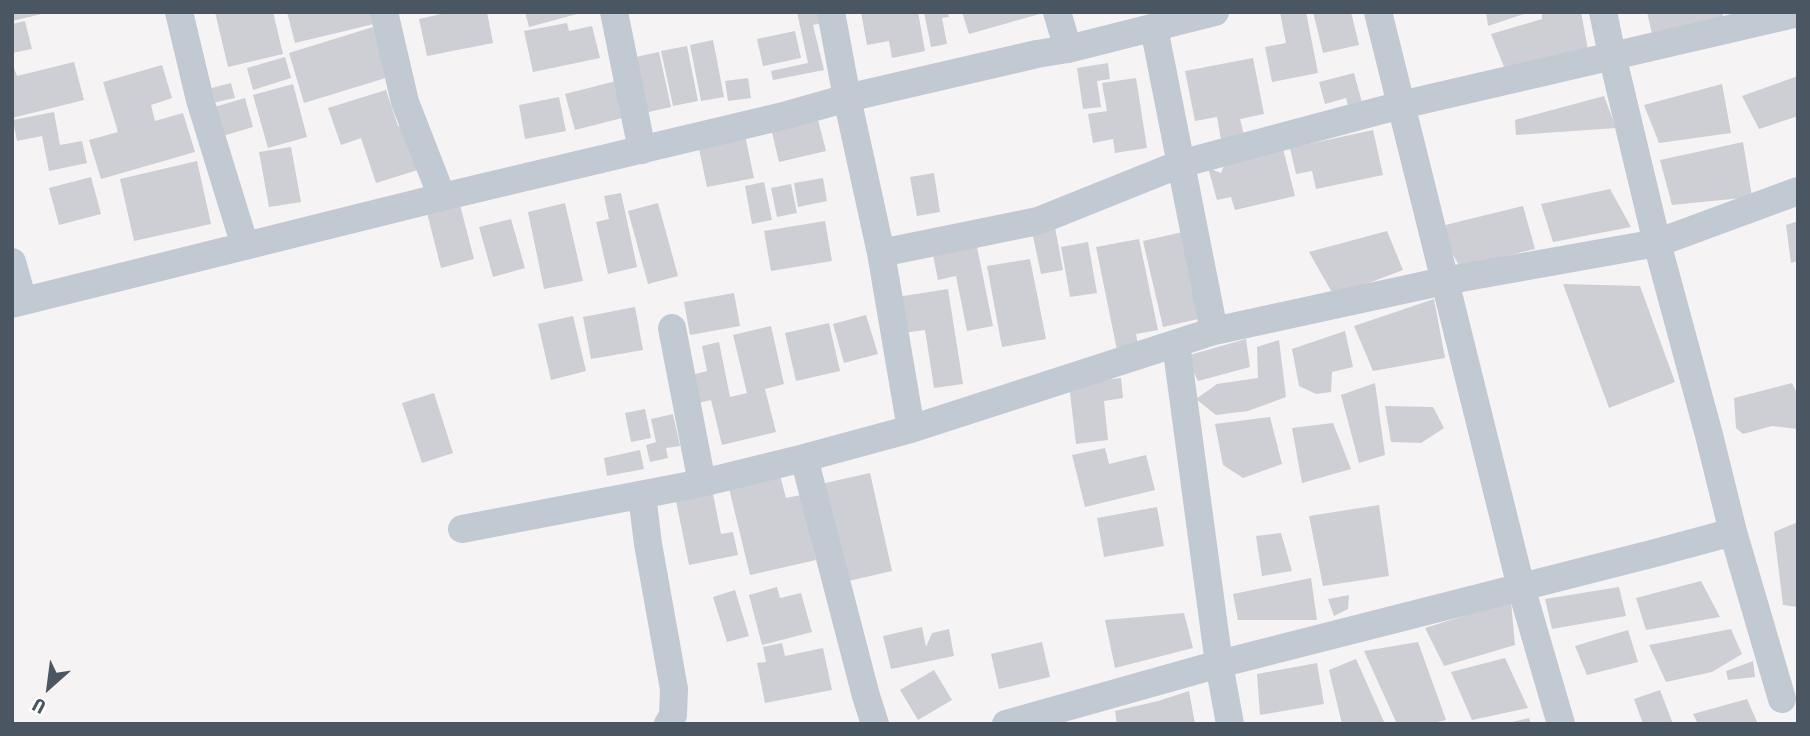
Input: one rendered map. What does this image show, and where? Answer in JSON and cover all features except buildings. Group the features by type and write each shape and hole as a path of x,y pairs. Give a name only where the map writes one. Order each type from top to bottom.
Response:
{"street":[{"path":"179,12 200,100 245,246"},
{"path":"384,12 405,102 442,197"},
{"path":"614,12 642,150"},
{"path":"831,12 881,253 911,429"},
{"path":"1057,12 1068,49"},
{"path":"12,262 18,302 787,115 847,98 1068,49 1215,12"},
{"path":"1378,12 1521,586 1561,724"},
{"path":"1603,12 1657,243 1733,532 1782,699"},
{"path":"881,253 1038,221 1180,164 1401,105 1798,13"},
{"path":"1154,28 1214,331"},
{"path":"462,529 702,483 804,458 911,429 1214,331 1444,281 1657,243 1798,191"},
{"path":"672,328 702,483"},
{"path":"1176,344 1230,724"},
{"path":"804,458 875,724"},
{"path":"642,495 674,689 673,715 668,724"},
{"path":"1006,724 1220,664 1733,532"}]}
